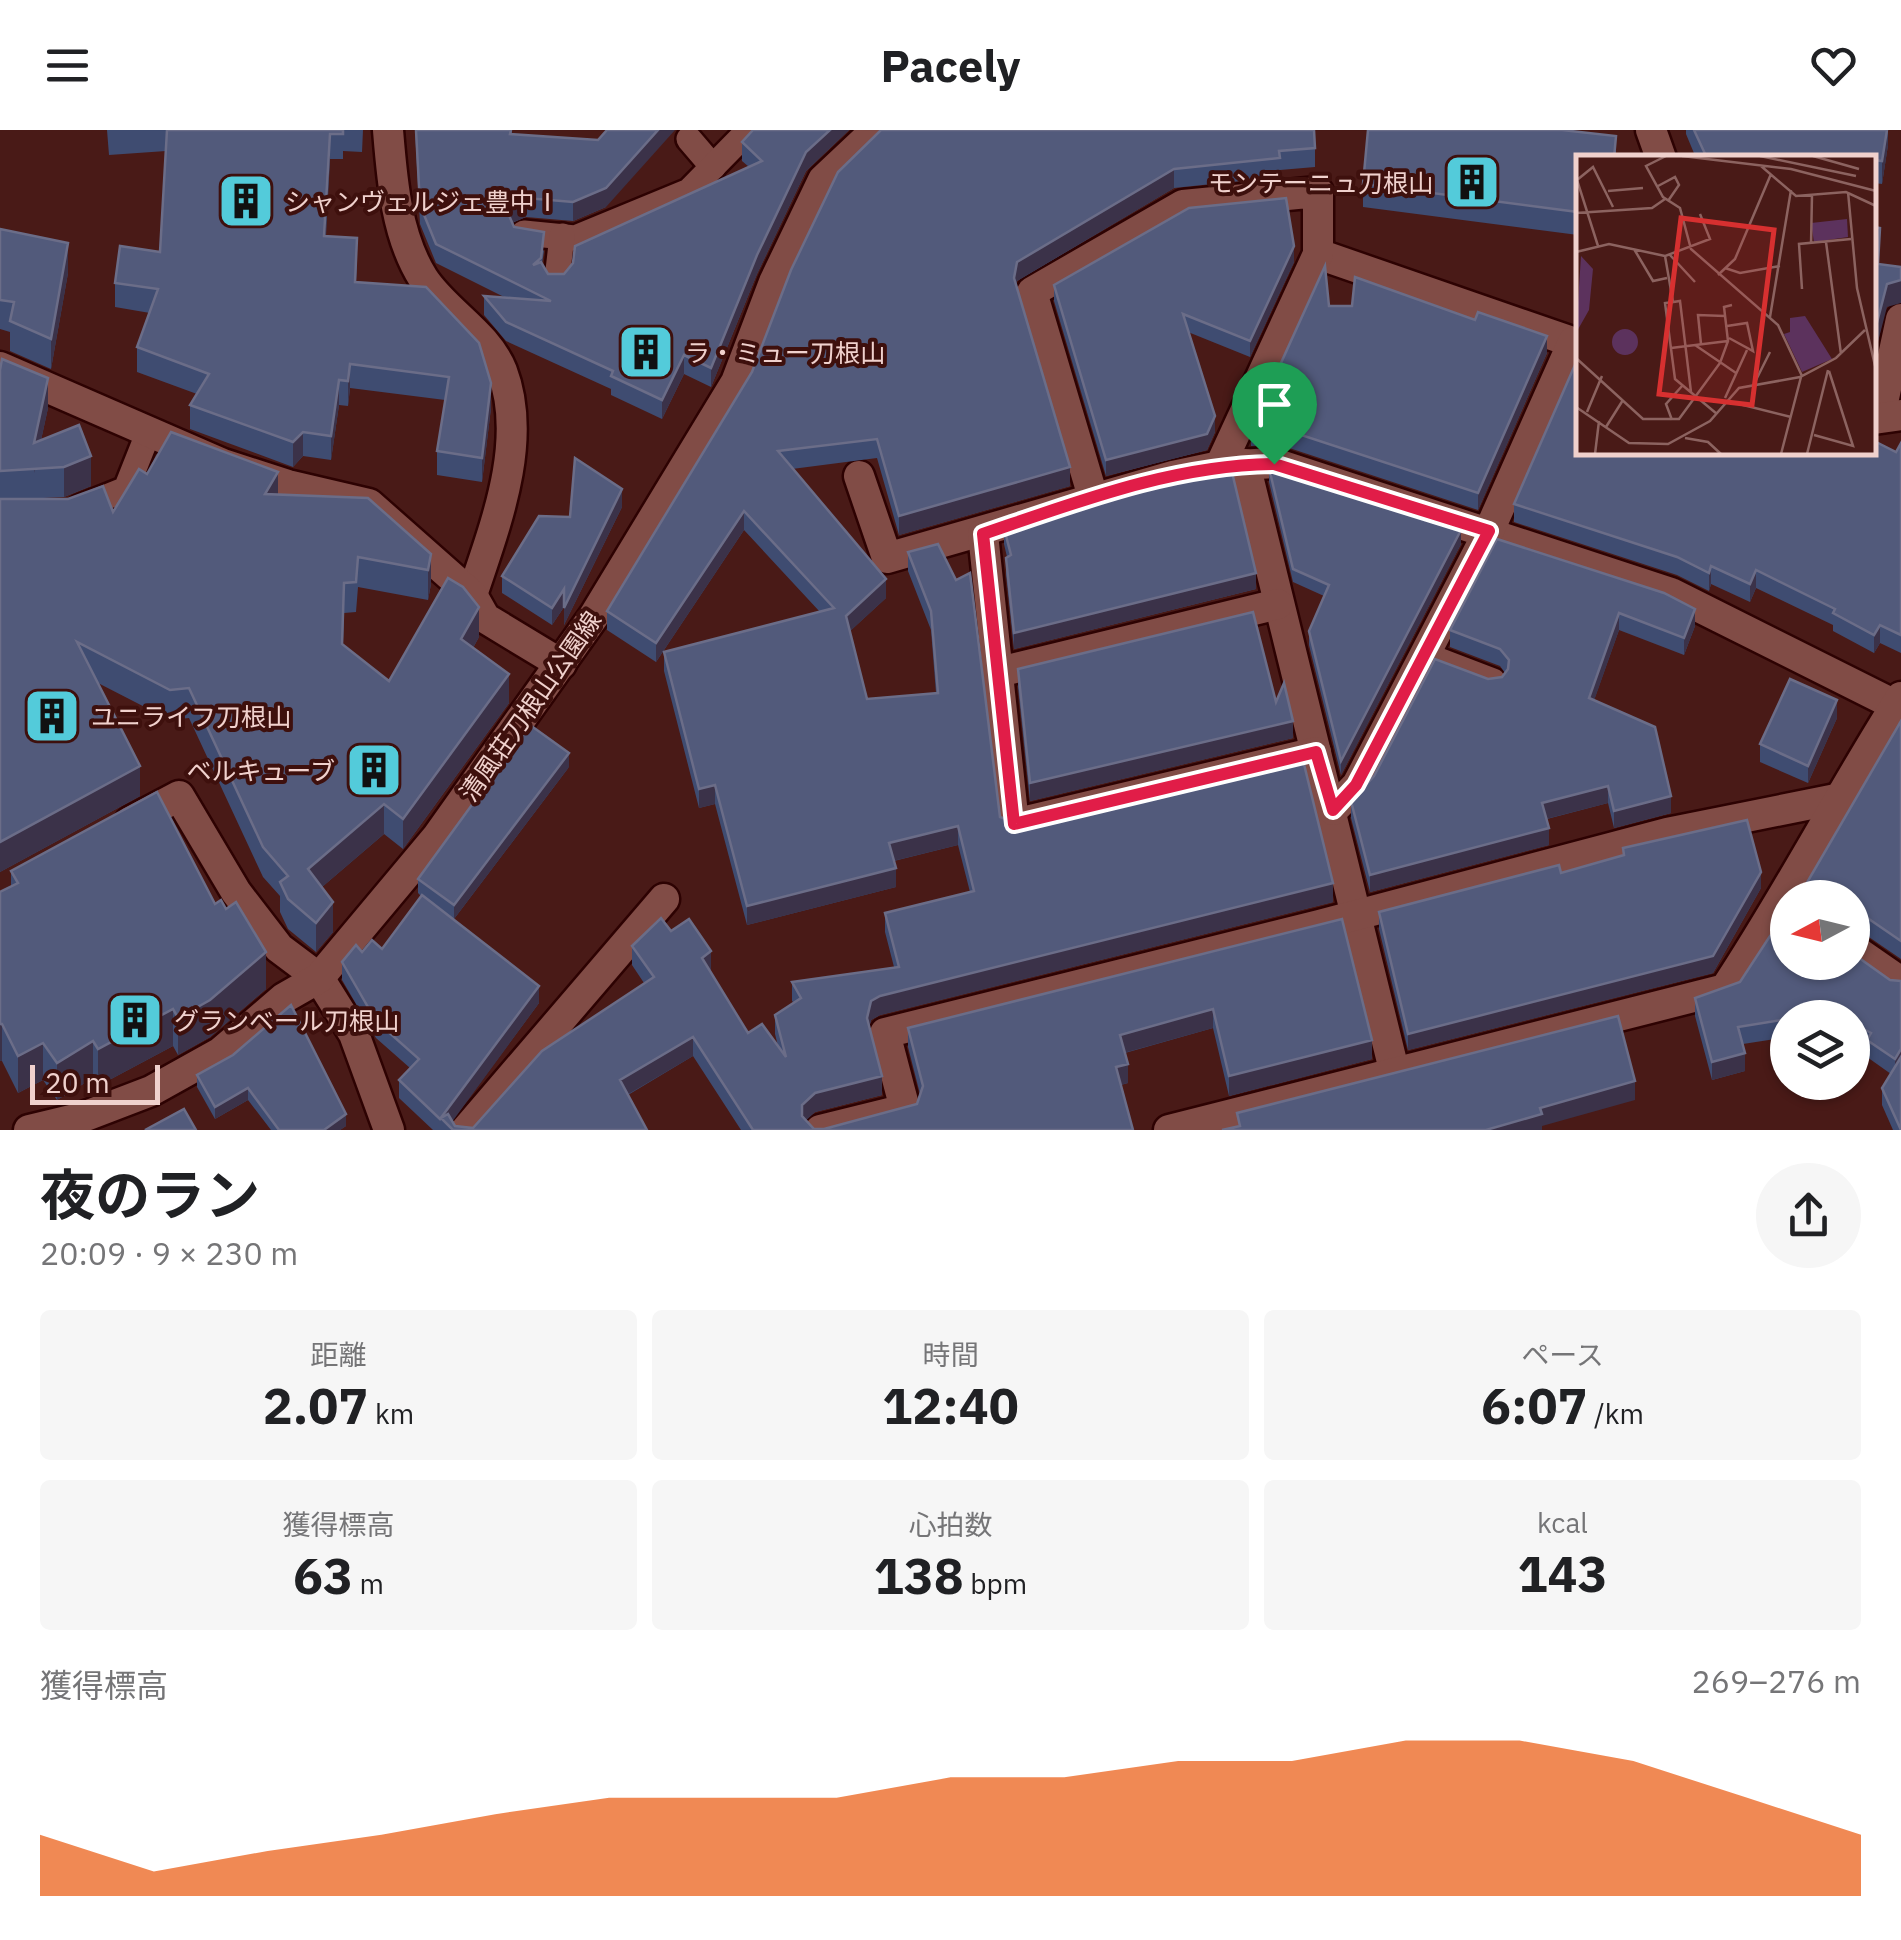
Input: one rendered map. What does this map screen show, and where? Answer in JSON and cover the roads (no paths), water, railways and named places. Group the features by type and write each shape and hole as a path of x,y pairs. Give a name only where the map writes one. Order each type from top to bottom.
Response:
{"street":[{"path":"388,130 392,184 408,247 424,279 480,338 502,371 511,426 508,470 472,595"},
{"name":"清風荘刀根山公園線","path":"29,1130 72,1120 151,1091 221,1052 284,998 319,978 437,837 561,664 697,452 736,382 774,282 823,180 876,130"},
{"path":"1093,497 1032,292 1183,205 1318,192 1318,254 1232,465 1278,604 1333,810 1394,1070"},
{"path":"1318,254 1576,343 1489,531 1425,654 1356,785 1333,810"},
{"path":"1887,406 1901,319"},
{"path":"0,367 223,464 369,504 472,595 484,618 561,664"},
{"path":"860,476 887,558 983,534 1093,497 1232,465 1274,464 1489,531 1671,594 1899,703 1836,799 1796,880"},
{"path":"983,534 1014,824 1316,752"},
{"path":"999,672 1278,604"},
{"path":"98,840 179,796 279,948 319,978 354,1034 389,1130"},
{"path":"820,1130 907,1120 884,1032 1667,833 1836,799"},
{"path":"466,1130 664,900"},
{"path":"1169,1130 1725,989 1770,924"},
{"path":"1870,960 1901,982"}],"lane":[{"path":"524,233 575,238 689,191 749,130"},
{"path":"688,139 713,167"},
{"path":"558,279 562,236"},
{"path":"50,514 67,513 126,489 149,430"},
{"path":"1425,654 1493,681"}],"place":[{"name":"モンテーニュ刀根山","path":"1472,182"},
{"name":"シャンヴェルジェ豊中Ⅰ","path":"246,201"},
{"name":"ラ・ミュー刀根山","path":"646,352"},
{"name":"ユニライフ刀根山","path":"52,716"},
{"name":"ベルキューブ","path":"374,770"},
{"name":"グランベール刀根山","path":"135,1020"}]}
